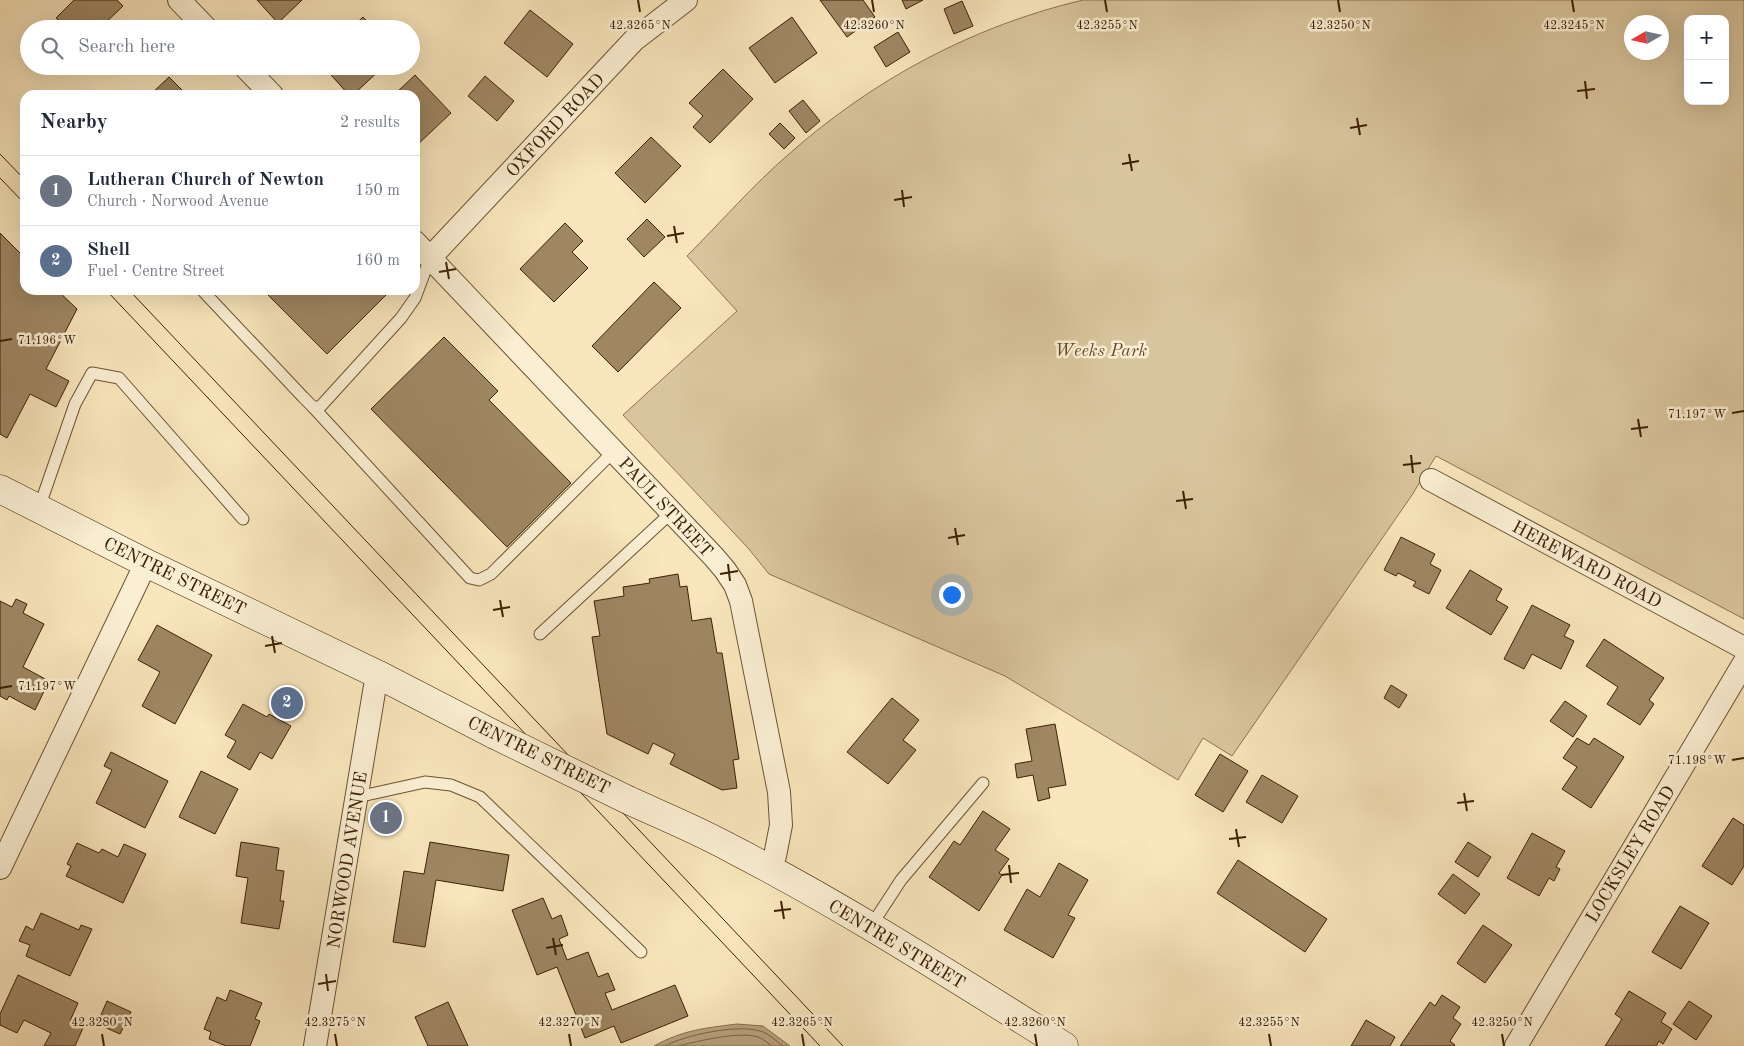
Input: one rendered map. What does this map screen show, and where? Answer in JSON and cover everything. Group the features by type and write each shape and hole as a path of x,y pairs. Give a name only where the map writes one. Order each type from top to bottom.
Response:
{"main road":[{"name":"CENTRE STREET","path":"0,489 146,563 377,674 495,735 628,800 691,828 768,868 871,926 1064,1046"}],"street":[{"path":"179,0 198,20"},
{"name":"OXFORD ROAD","path":"423,250 634,40 686,0"},
{"path":"253,75 267,90"},
{"name":"PAUL STREET","path":"423,250 672,512 725,570 735,586 741,601 779,792 781,826 775,856 768,868"},
{"name":"HEREWARD ROAD","path":"1431,480 1744,648"},
{"path":"0,868 146,563"},
{"name":"LOCKSLEY ROAD","path":"1516,1046 1744,663"},
{"name":"NORWOOD AVENUE","path":"315,1046 377,674"}],"lane":[{"path":"420,268 423,250"},
{"path":"207,295 314,407 470,578 479,580 491,574 614,451"},
{"path":"314,407 320,407 401,318 416,295"},
{"path":"39,508 75,404 92,373 119,378 242,519"},
{"path":"540,634 672,512"},
{"path":"357,797 425,782 451,785 480,797 641,952"},
{"path":"871,926 901,880 983,783"}],"green space":[{"name":"Weeks Park","path":"1083,0 1744,0 1744,619 1436,456 1412,495 1232,756 1203,738 1178,780 1005,676 769,574 748,548 623,415 737,311 687,256 789,154 855,102 890,79 927,59 964,40 1003,24"}],"water":[{"path":"737,1024 763,1026 790,1046 654,1046 685,1033 704,1028"}],"building":[{"path":"74,0 117,0 123,6 108,20 58,20 56,18"},
{"path":"257,0 302,0 281,20 275,20"},
{"path":"820,0 863,0 875,17 847,37"},
{"path":"902,0 923,0 906,9"},
{"path":"962,1 973,26 954,34 944,9"},
{"path":"530,10 573,44 547,77 504,43"},
{"path":"792,17 817,53 775,83 749,48"},
{"path":"898,32 910,52 886,67 874,47"},
{"path":"723,69 753,99 710,143 693,127 703,116 689,103"},
{"path":"331,75 374,75 358,90 345,90"},
{"path":"415,75 451,113 420,142 420,90 399,90"},
{"path":"485,76 514,101 497,121 468,96"},
{"path":"169,77 182,90 155,90"},
{"path":"803,100 820,121 806,133 789,111"},
{"path":"780,123 795,138 784,149 769,134"},
{"path":"651,137 681,166 645,203 615,173"},
{"path":"647,219 665,237 644,257 627,239"},
{"path":"565,223 583,241 572,252 588,268 554,302 520,269"},
{"path":"0,233 20,253 20,295 62,295 77,309 46,369 69,381 56,407 30,394 7,438 0,434"},
{"path":"654,282 681,308 618,372 592,346"},
{"path":"268,295 386,295 327,354"},
{"path":"444,337 498,391 489,400 571,483 507,547 371,409"},
{"path":"1401,537 1435,554 1430,564 1441,570 1429,594 1413,586 1416,582 1398,573 1396,576 1384,570"},
{"path":"1470,570 1502,589 1496,600 1508,607 1491,635 1446,608"},
{"path":"678,574 680,587 687,586 692,621 711,618 717,653 722,653 739,759 733,760 737,788 722,790 670,764 675,754 653,743 648,754 607,734 592,637 600,636 594,601 624,596 623,587 650,583 649,579"},
{"path":"16,599 27,604 23,613 44,624 23,667 49,681 35,710 9,696 7,700 0,696 0,601 12,607"},
{"path":"1532,605 1570,625 1564,636 1574,641 1561,669 1532,654 1524,669 1504,659"},
{"path":"157,625 212,655 175,724 142,706 160,672 138,660"},
{"path":"1604,639 1664,678 1649,700 1654,704 1640,725 1607,704 1618,687 1586,666"},
{"path":"1391,685 1407,695 1399,708 1384,698"},
{"path":"892,698 919,720 903,740 916,750 888,784 847,752"},
{"path":"1565,701 1587,716 1573,737 1550,721"},
{"path":"243,704 267,717 269,714 291,726 272,759 260,752 250,770 227,757 236,741 225,735"},
{"path":"1055,724 1066,785 1048,788 1050,798 1038,801 1033,775 1017,778 1015,764 1032,761 1026,729"},
{"path":"1577,738 1589,745 1594,738 1624,757 1591,808 1562,789 1577,767 1563,758"},
{"path":"111,752 168,781 145,828 96,803 112,770 104,766"},
{"path":"1220,754 1248,771 1223,812 1195,795"},
{"path":"201,771 238,789 215,834 179,817"},
{"path":"1262,775 1298,796 1282,823 1246,802"},
{"path":"983,811 1010,829 995,850 1009,859 999,873 1002,875 979,911 929,877 954,841 960,845"},
{"path":"1733,818 1744,825 1744,866 1732,885 1702,866"},
{"path":"1532,833 1565,851 1556,867 1560,869 1554,881 1549,878 1539,896 1507,878"},
{"path":"241,842 279,848 276,870 284,871 280,901 284,901 279,929 241,923 248,878 236,876"},
{"path":"430,842 509,855 503,891 436,880 425,947 393,942 404,871 424,874"},
{"path":"1468,842 1491,857 1478,877 1455,862"},
{"path":"77,843 99,853 102,849 118,857 124,844 146,854 123,903 66,876 71,866 67,864"},
{"path":"1238,860 1327,919 1305,952 1217,893"},
{"path":"1059,863 1088,880 1068,915 1075,918 1053,958 1004,930 1027,889 1040,897"},
{"path":"1453,874 1480,894 1465,914 1438,894"},
{"path":"543,898 552,919 561,915 568,935 559,939 567,960 588,952 598,977 608,973 615,990 605,993 612,1010 675,985 688,1016 621,1043 614,1026 585,1038 557,967 537,975 512,910"},
{"path":"1680,906 1709,923 1681,969 1652,952"},
{"path":"41,913 79,930 81,925 92,929 70,976 26,956 30,945 19,941 26,926 33,930"},
{"path":"1483,925 1512,945 1485,983 1457,963"},
{"path":"18,975 78,1003 70,1021 83,1028 75,1046 44,1046 51,1033 24,1020 17,1033 0,1025 0,1014"},
{"path":"230,990 262,1003 255,1019 260,1021 250,1046 226,1046 209,1039 211,1032 204,1029 217,997 226,1001"},
{"path":"1629,991 1666,1013 1661,1022 1672,1029 1663,1044 1659,1041 1656,1046 1605,1046 1622,1019 1615,1014"},
{"path":"1442,995 1460,1007 1453,1018 1461,1024 1450,1041 1455,1045 1400,1046 1430,1002 1435,1006"},
{"path":"107,1001 131,1012 120,1034 97,1024"},
{"path":"1689,1001 1712,1016 1696,1040 1673,1024"},
{"path":"448,1002 468,1046 428,1046 415,1017"},
{"path":"1366,1020 1395,1037 1390,1046 1351,1046"}],"tram line":[{"path":"0,154 20,175"},
{"path":"0,178 20,199"},
{"path":"111,295 820,1046"},
{"path":"134,295 843,1046"}],"place":[{"name":"Shell","path":"287,703"},
{"name":"Lutheran Church of Newton","path":"386,818"}]}
